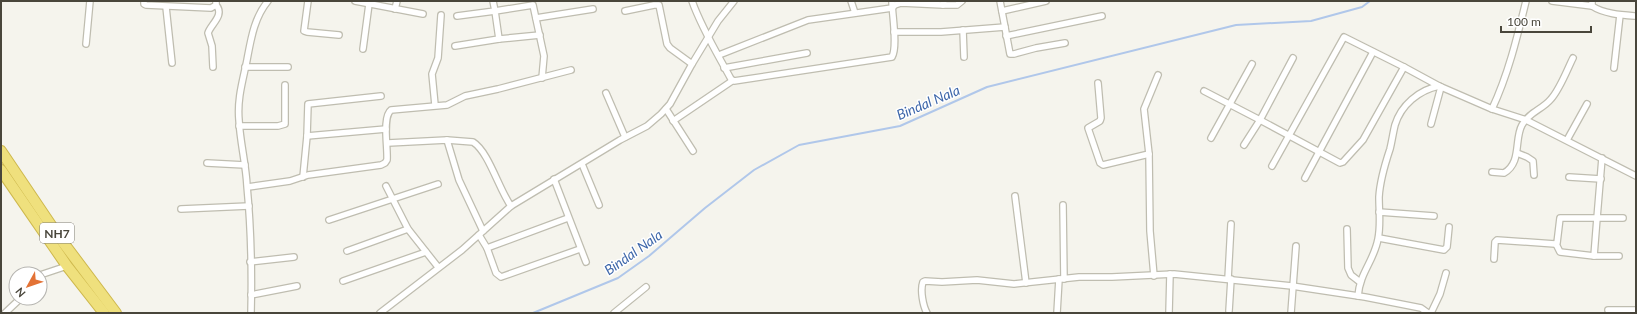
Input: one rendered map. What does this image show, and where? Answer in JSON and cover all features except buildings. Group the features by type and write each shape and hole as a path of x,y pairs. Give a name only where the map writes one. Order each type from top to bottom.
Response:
{"highway":[{"name":"NH7","path":"1,151 59,237 116,313"},
{"name":"NH7","path":"1,170 67,266 104,313"}],"street":[{"path":"86,44 90,1"},
{"path":"144,1 144,4 146,5 166,7 210,8 216,3 219,9 218,16 208,32 212,46 213,67"},
{"path":"251,313 248,187 239,126 240,86 257,19 261,10 268,1"},
{"path":"308,1 304,30 307,32 338,35"},
{"path":"355,1 423,14"},
{"path":"396,9 397,1"},
{"path":"493,1 499,39"},
{"path":"692,1 708,40 719,55 724,68 732,81"},
{"path":"727,1 729,7"},
{"path":"380,313 481,233 512,206 554,179 582,164 625,137 647,126 666,109 718,21 734,1"},
{"path":"851,1 855,13"},
{"path":"673,121 732,81 893,57 894,32 892,1"},
{"path":"719,55 802,22 892,8 901,3 944,3 957,5 962,1"},
{"path":"1000,1 1009,52 1012,54 1065,43"},
{"path":"1002,11 1046,1"},
{"path":"1492,109 1505,80 1526,1"},
{"path":"1552,1 1592,4 1620,15 1636,16"},
{"path":"457,16 495,11 533,3 544,62 542,78"},
{"path":"363,49 369,4"},
{"path":"625,11 654,4 659,5 667,44 670,48 692,64"},
{"path":"166,7 172,63"},
{"path":"536,18 593,9"},
{"path":"435,105 432,74 438,58 441,15"},
{"path":"1614,68 1620,15"},
{"path":"1006,36 1102,16"},
{"path":"894,32 1005,27"},
{"path":"962,30 964,57"},
{"path":"455,46 499,39 540,35"},
{"path":"1272,166 1342,38 1348,38 1440,86 1492,109 1526,120 1636,176"},
{"path":"1305,178 1373,52"},
{"path":"724,68 807,53"},
{"path":"1244,145 1260,120 1293,58"},
{"path":"1492,172 1506,172 1511,166 1517,153 1521,128 1535,110 1545,105 1553,98 1573,58"},
{"path":"1211,138 1252,64"},
{"path":"1204,91 1337,163 1343,162 1363,140 1404,66"},
{"path":"245,67 288,67"},
{"path":"248,187 381,165 387,160 388,143 386,129 388,113 391,110 447,105 465,96 570,70"},
{"path":"1154,276 1150,231 1149,154 1144,109 1158,75"},
{"path":"1098,83 1101,118 1100,121 1088,128 1100,163 1107,165 1149,154"},
{"path":"239,126 278,126 285,124 285,85"},
{"path":"1430,124 1440,86"},
{"path":"1358,296 1360,282 1375,251 1379,238 1381,184 1396,123 1409,103 1418,94 1429,88 1440,86"},
{"path":"606,94 625,137"},
{"path":"302,177 307,136 307,108 310,103 381,96"},
{"path":"1567,140 1587,104"},
{"path":"666,109 693,151"},
{"path":"307,136 386,129"},
{"path":"388,143 447,140 471,141 477,144 512,206"},
{"path":"447,140 452,161 496,273 501,277 580,249"},
{"path":"1517,153 1533,161 1534,175"},
{"path":"1594,256 1602,158"},
{"path":"207,163 245,165"},
{"path":"582,164 599,205"},
{"path":"1569,177 1601,179"},
{"path":"554,179 586,262"},
{"path":"329,220 438,184"},
{"path":"386,186 408,229 438,267"},
{"path":"1015,196 1026,283"},
{"path":"181,209 248,206"},
{"path":"1057,313 1061,279 1064,206"},
{"path":"1380,212 1434,216"},
{"path":"487,248 568,218"},
{"path":"1619,256 1594,256 1560,252 1556,244 1560,218 1622,218"},
{"path":"1229,311 1231,224"},
{"path":"1379,238 1444,250 1447,247 1449,227"},
{"path":"347,251 408,229"},
{"path":"1347,229 1348,268 1351,275 1360,282"},
{"path":"1494,259 1497,240 1556,244"},
{"path":"1291,313 1296,246"},
{"path":"343,281 426,252"},
{"path":"250,262 294,257"},
{"path":"48,272 67,266"},
{"path":"927,313 924,306 922,286 925,281 986,281 1009,284 1079,277 1154,276 1170,274 1292,286 1358,296 1421,308 1430,313 1442,290 1446,273"},
{"path":"1169,313 1170,274"},
{"path":"251,295 297,286"},
{"path":"614,313 646,287"},
{"path":"5,313 12,306"},
{"path":"1608,310 1636,310"}],"waterway":[{"name":"Bindal Nala","path":"533,313 618,278 649,256 705,208 754,170 799,145 900,126 987,87 1236,25 1311,21 1362,7 1370,1"}]}
